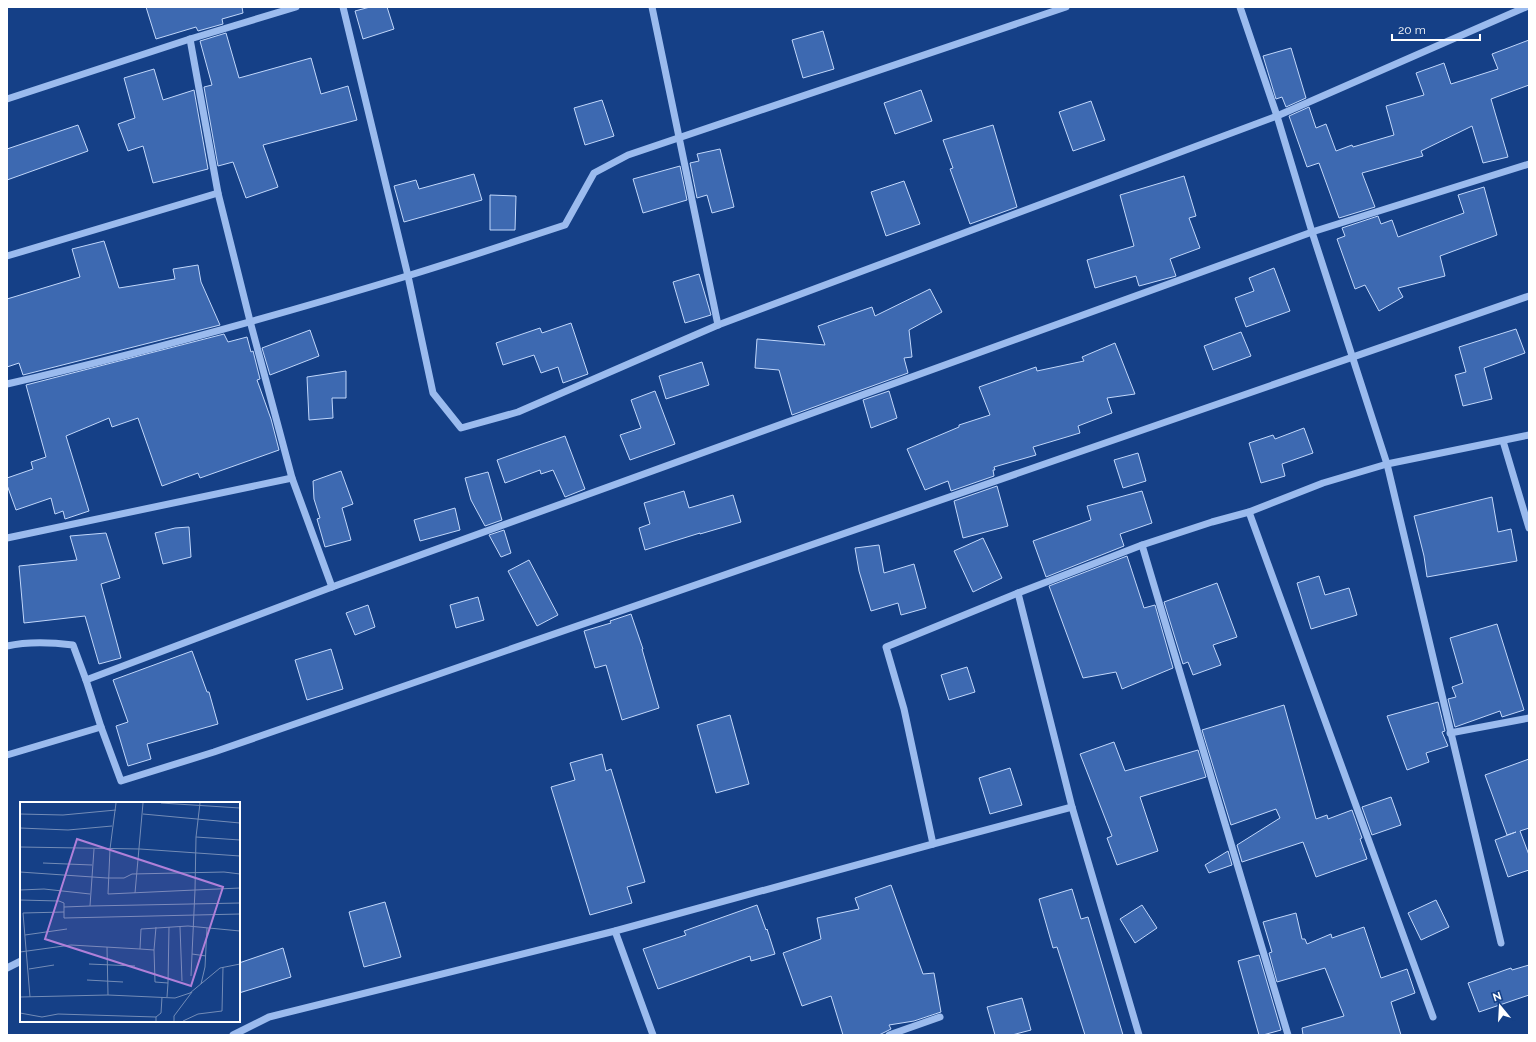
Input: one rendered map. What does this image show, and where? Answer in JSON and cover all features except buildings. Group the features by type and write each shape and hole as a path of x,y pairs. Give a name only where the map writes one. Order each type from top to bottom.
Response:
{"street":[{"path":"7,99 190,39 296,7"},
{"path":"343,7 408,276 433,393 461,428 518,412 718,325 1277,116 1526,7"},
{"path":"652,7 718,325"},
{"path":"7,384 100,363 408,276 565,225 594,173 628,155 1066,7"},
{"path":"1240,7 1277,116 1312,232 1387,464 1501,943"},
{"path":"190,39 218,193 250,321 292,478 332,587"},
{"path":"86,680 332,587 1312,232 1529,164"},
{"path":"7,256 218,193"},
{"path":"7,646 22,642 52,642 73,645 121,781 214,752 1529,296"},
{"path":"934,844 904,709 886,647 1018,593 1142,545 1212,522 1249,512 1323,483 1387,464 1503,441 1529,434"},
{"path":"1503,441 1529,528"},
{"path":"7,538 292,478"},
{"path":"1249,512 1434,1017"},
{"path":"1142,545 1288,1035"},
{"path":"1018,593 1072,807 1139,1035"},
{"path":"1450,733 1529,718"},
{"path":"7,755 101,727"},
{"path":"233,1035 269,1016 615,931 1072,807"},
{"path":"615,931 653,1035"},
{"path":"7,968 20,962"},
{"path":"888,1035 940,1018"}]}
